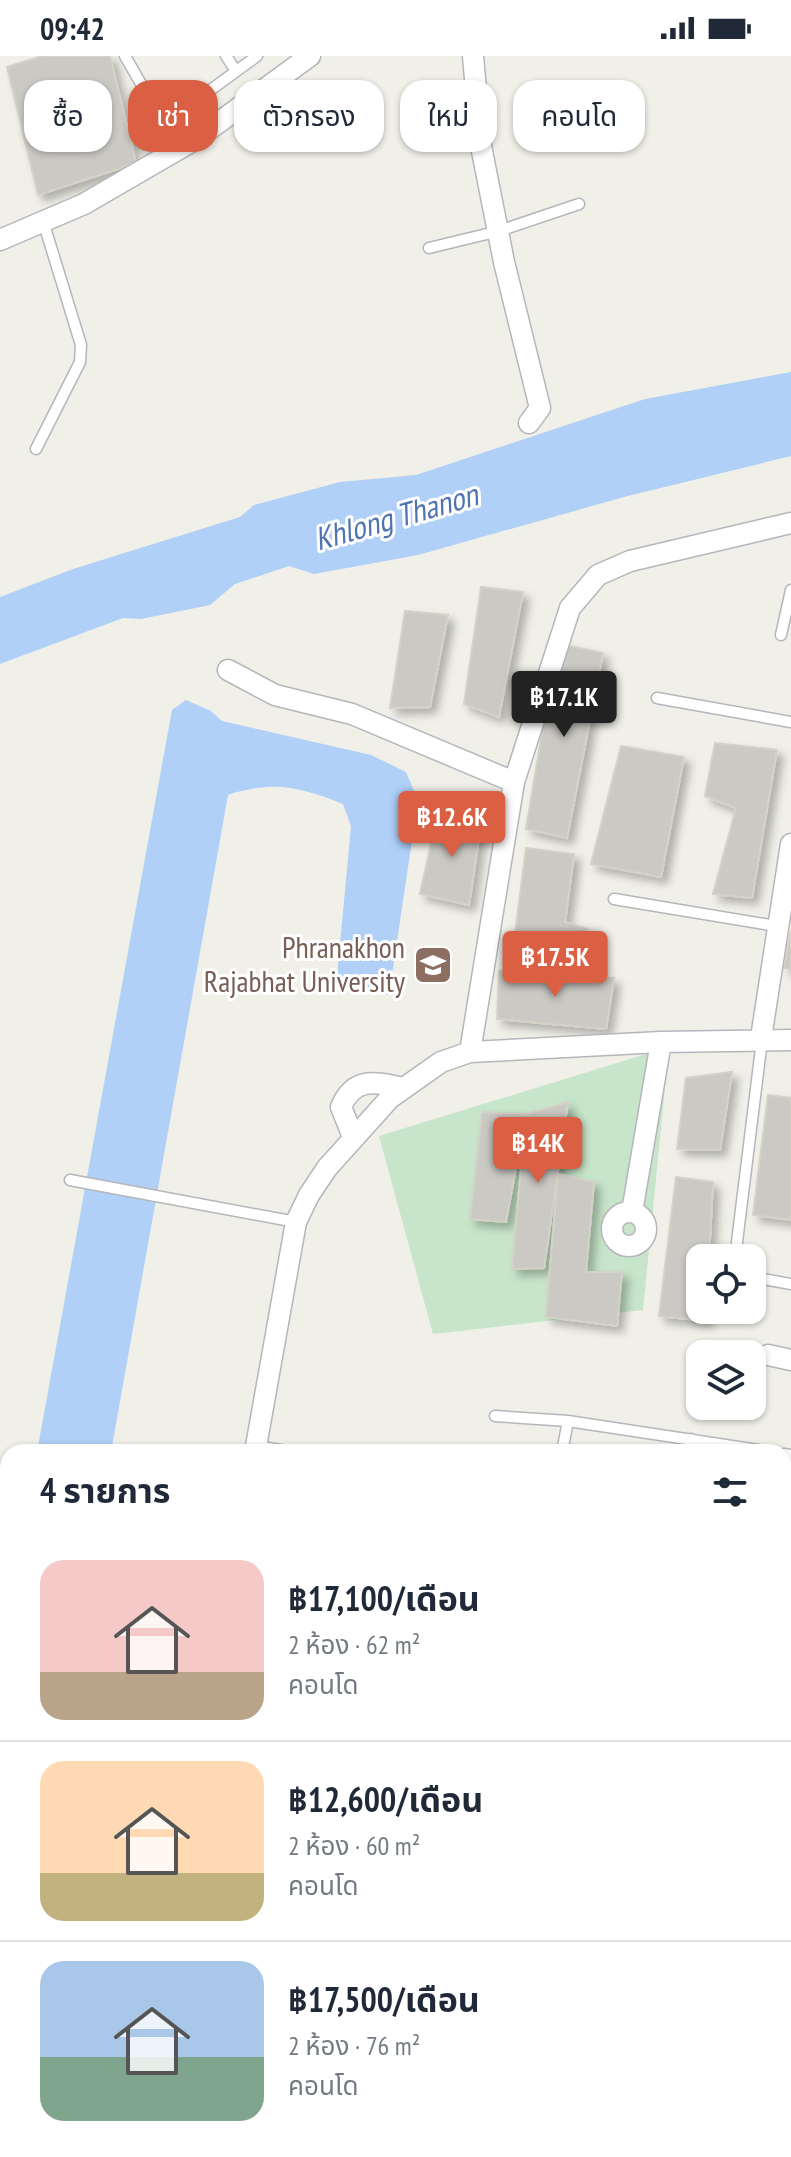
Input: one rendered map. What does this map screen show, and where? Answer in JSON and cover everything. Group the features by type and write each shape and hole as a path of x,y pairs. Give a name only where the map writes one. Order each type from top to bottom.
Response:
{"street":[{"path":"0,240 84,204 196,139 310,56"},
{"path":"473,56 481,146 540,408 529,423"},
{"path":"470,1052 514,782 570,608 598,575 630,561 791,523"},
{"path":"228,670 275,695 352,714 514,782"},
{"path":"762,1038 776,926 791,844"},
{"path":"257,1444 296,1222 327,1168 353,1137 404,1088 441,1062 470,1052 762,1038 791,1040"},
{"path":"632,1212 661,1042"},
{"path":"353,1137 341,1107 352,1088 365,1082 404,1088"},
{"path":"768,1355 791,1360"}],"lane":[{"path":"125,56 164,124 257,56"},
{"path":"226,56 236,71"},
{"path":"429,248 499,231 579,204"},
{"path":"36,449 80,362 81,345 43,221"},
{"path":"781,635 791,590"},
{"path":"657,698 791,722"},
{"path":"614,899 776,926"},
{"path":"737,1244 762,1038"},
{"path":"70,1180 182,1204 296,1222"},
{"path":"766,1280 791,1284"},
{"path":"495,1416 568,1421 722,1444"},
{"path":"564,1444 568,1421"},
{"path":"690,1444 691,1439"}],"green space":[{"path":"669,1047 643,1310 433,1334 379,1136"}],"water":[{"name":"Khlong Thanon","path":"791,372 791,456 624,497 418,555 314,574 289,566 235,584 210,605 141,619 123,618 0,664 0,597 73,569 240,517 254,505 340,482 416,475 645,399"},
{"path":"186,700 211,711 222,721 371,755 406,772 418,800 389,995 336,987 351,826 343,804 314,793 286,788 259,788 228,795 112,1444 38,1444 172,710"}],"building":[{"path":"42,56 110,56 128,130 128,152 133,152 136,163 38,195 28,152 112,152 112,80 24,80 24,137 7,67"},
{"path":"481,587 523,592 499,717 464,704"},
{"path":"405,611 448,615 430,707 390,708"},
{"path":"557,643 603,653 567,838 526,829"},
{"path":"715,743 777,750 752,898 713,894 736,808 705,796"},
{"path":"621,746 684,757 661,877 591,864"},
{"path":"437,816 482,818 469,905 420,894"},
{"path":"526,848 574,854 565,922 588,929 567,953 553,950 550,964 511,966"},
{"path":"791,931 791,969 784,968"},
{"path":"499,971 614,978 606,1029 497,1019"},
{"path":"732,1072 720,1150 677,1149 686,1078"},
{"path":"768,1095 791,1098 791,1220 753,1215"},
{"path":"568,1102 544,1268 512,1269 526,1114"},
{"path":"482,1112 526,1114 506,1222 470,1219"},
{"path":"558,1174 594,1182 586,1272 622,1272 617,1326 546,1317"},
{"path":"676,1177 713,1182 710,1244 686,1244 686,1319 659,1316"}],"place":[{"name":"Phranakhon Rajabhat University","path":"433,965"}]}
